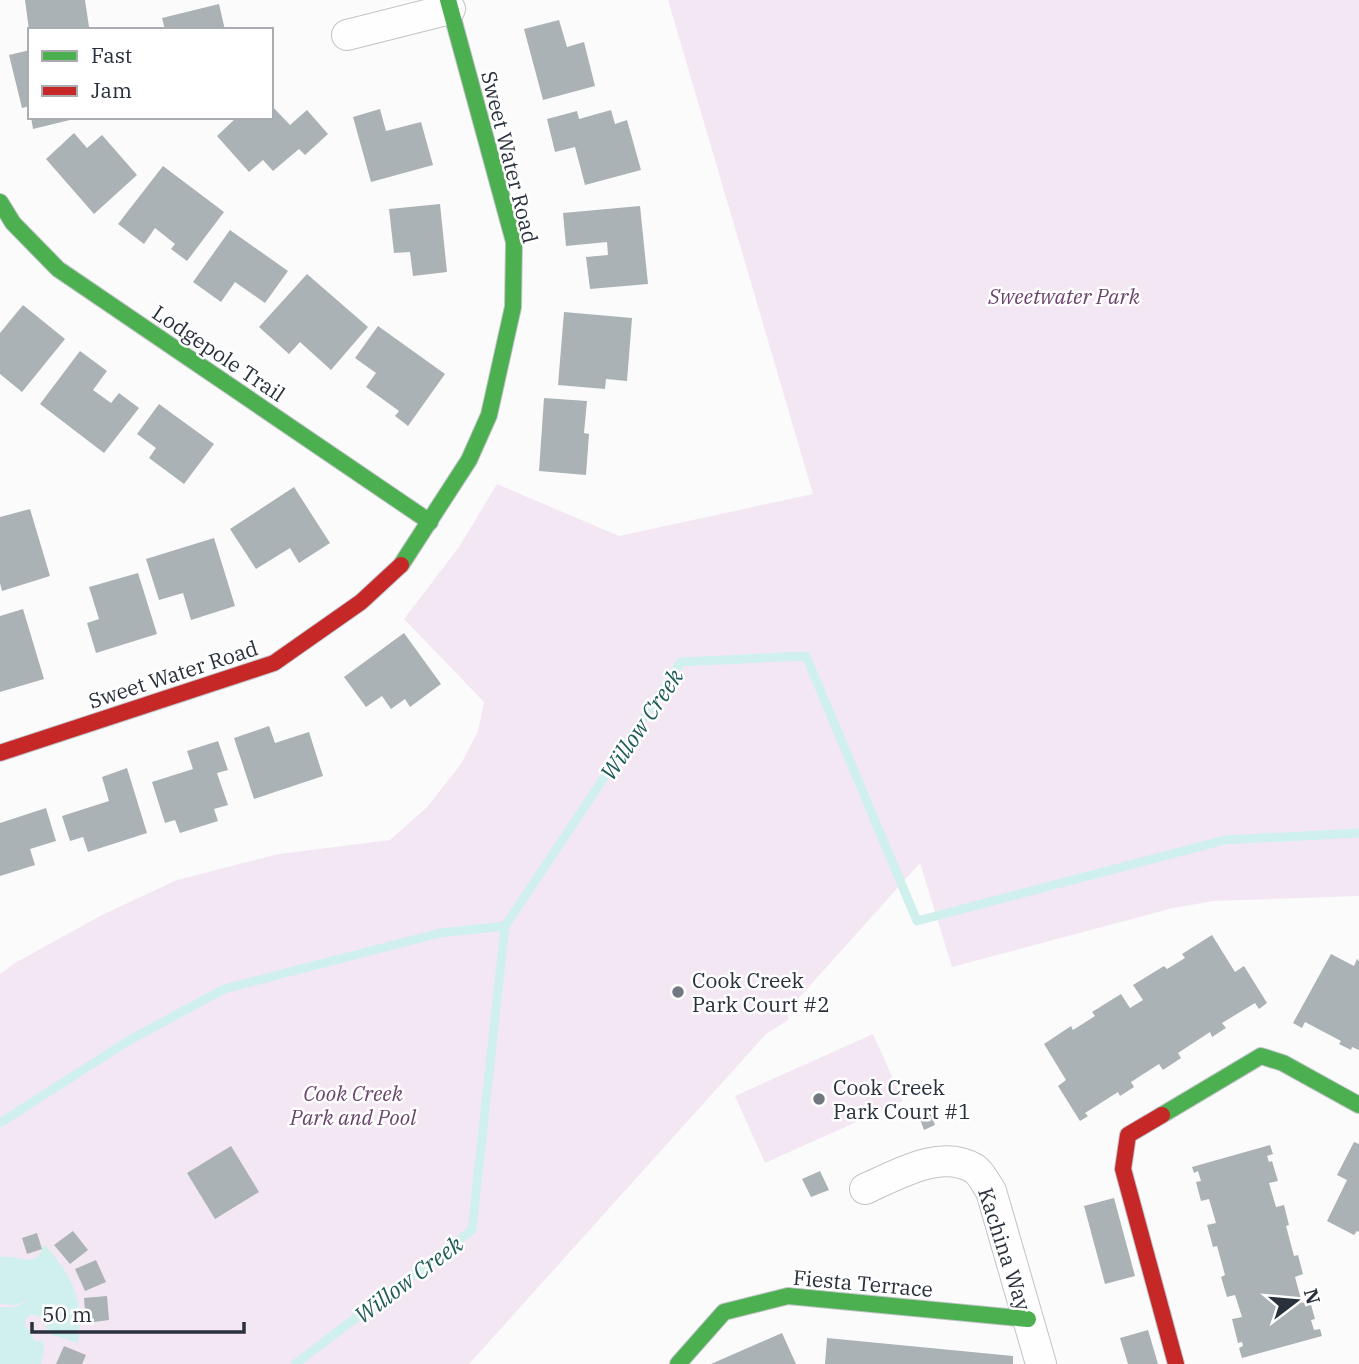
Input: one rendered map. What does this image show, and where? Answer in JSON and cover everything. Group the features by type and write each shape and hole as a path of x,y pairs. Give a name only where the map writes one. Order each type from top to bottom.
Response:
{"street":[{"path":"347,35 449,4"},
{"name":"Sweet Water Road","path":"0,753 274,663 361,602 402,564 469,460 489,415 513,307 514,242 449,4"},
{"name":"Lodgepole Trail","path":"0,202 13,223 58,269 430,522"},
{"path":"1176,1364 1123,1169 1128,1135 1261,1056 1283,1063 1359,1105"},
{"name":"Kachina Way","path":"865,1189 918,1166 948,1160 976,1169 991,1191 1041,1364"},
{"name":"Fiesta Terrace","path":"678,1364 724,1312 788,1296 1028,1320"}],"green space":[{"path":"668,0 1359,0 1359,896 1214,901 1173,908 952,967 920,863 788,1010 788,1020 766,1034 469,1364 0,1364 0,974 102,915 177,880 279,854 390,840 427,807 461,764 478,731 484,702 404,619 459,547 497,484 619,536 813,494"},
{"name":"Cook Creek Park Court #1","path":"873,1034 903,1101 765,1163 735,1096"}],"water":[{"path":"44,1244 62,1267 74,1289 79,1314 78,1343 49,1334 43,1318 32,1314 26,1318 25,1325 36,1342 43,1340 41,1364 0,1364 0,1307 15,1307 33,1299 15,1305 0,1304 0,1257 32,1259 41,1252"}],"building":[{"path":"25,0 85,0 89,27 29,28"},
{"path":"219,4 225,28 164,28 162,18"},
{"path":"559,20 567,47 584,42 595,86 543,100 524,29"},
{"path":"28,50 28,106 22,108 9,55"},
{"path":"273,107 290,125 307,110 328,134 305,155 299,149 273,171 263,160 249,172 217,136 235,119 273,119"},
{"path":"380,109 386,131 421,122 433,165 371,182 353,117"},
{"path":"611,110 615,124 627,120 641,170 585,185 575,147 555,152 547,119 577,111 579,119"},
{"path":"31,119 74,119 33,129"},
{"path":"74,133 87,148 102,135 137,175 94,214 46,159"},
{"path":"163,166 224,212 187,261 171,249 175,244 155,228 144,244 118,224"},
{"path":"440,204 447,272 413,276 410,252 394,253 389,209"},
{"path":"640,206 648,284 590,289 586,257 608,255 607,242 566,246 563,213"},
{"path":"230,230 288,271 265,303 235,282 221,302 193,282"},
{"path":"307,274 368,327 331,370 300,342 289,354 259,327"},
{"path":"23,305 65,339 22,392 0,374 0,333"},
{"path":"564,312 632,318 627,381 606,379 605,389 558,385"},
{"path":"378,326 445,374 408,426 395,416 399,411 366,387 376,373 355,358"},
{"path":"80,351 107,371 93,390 111,403 119,393 139,408 104,453 40,404"},
{"path":"544,398 587,401 584,433 589,434 586,475 539,471"},
{"path":"159,404 214,444 184,484 149,458 156,448 137,434"},
{"path":"294,487 330,543 299,563 290,548 256,569 230,529"},
{"path":"30,509 50,576 2,591 0,517"},
{"path":"214,538 235,606 191,620 183,593 159,600 146,559"},
{"path":"138,573 157,634 96,653 87,623 99,619 89,587"},
{"path":"23,609 44,679 0,692 0,616"},
{"path":"404,633 441,684 410,707 405,699 391,709 382,696 366,707 344,677"},
{"path":"269,726 275,743 309,732 323,776 254,799 234,738"},
{"path":"218,741 228,770 217,773 228,805 214,809 218,821 180,833 175,820 165,823 152,782 193,769 187,751"},
{"path":"127,768 147,833 88,852 83,837 70,841 62,816 109,801 102,777"},
{"path":"46,808 56,841 30,849 35,865 0,876 0,823"},
{"path":"1212,935 1235,972 1244,966 1267,1003 1259,1009 1255,1003 1222,1023 1226,1028 1212,1037 1210,1032 1178,1053 1181,1058 1163,1070 1159,1064 1131,1082 1134,1087 1120,1096 1118,1092 1085,1113 1088,1116 1080,1121 1058,1086 1066,1080 1044,1044 1071,1026 1073,1030 1095,1016 1092,1012 1121,994 1130,1008 1143,1000 1133,985 1164,966 1167,969 1185,958 1182,954"},
{"path":"1331,954 1354,966 1357,959 1359,961 1359,1050 1352,1047 1351,1050 1339,1044 1341,1041 1305,1022 1302,1028 1293,1023"},
{"path":"931,1114 935,1125 924,1130 920,1119"},
{"path":"1354,1142 1359,1144 1359,1232 1354,1235 1327,1221 1347,1180 1337,1175"},
{"path":"1270,1145 1273,1154 1267,1156 1269,1162 1272,1161 1278,1181 1269,1183 1276,1207 1284,1205 1294,1256 1298,1255 1303,1274 1295,1277 1302,1303 1310,1301 1315,1319 1311,1320 1314,1330 1320,1329 1322,1336 1242,1358 1239,1348 1243,1346 1242,1342 1238,1343 1232,1319 1242,1317 1235,1295 1227,1297 1221,1277 1225,1275 1217,1246 1213,1247 1207,1225 1216,1223 1209,1199 1201,1201 1196,1182 1201,1181 1198,1171 1194,1173 1192,1167"},
{"path":"231,1146 259,1192 215,1219 187,1173"},
{"path":"820,1171 829,1190 811,1197 802,1179"},
{"path":"1114,1198 1135,1276 1105,1284 1084,1206"},
{"path":"73,1231 88,1250 70,1264 54,1245"},
{"path":"37,1233 42,1249 27,1254 22,1238"},
{"path":"96,1260 106,1282 85,1291 75,1269"},
{"path":"107,1296 109,1320 86,1323 84,1298"},
{"path":"1148,1330 1158,1364 1128,1364 1120,1338"},
{"path":"782,1333 796,1364 711,1364"},
{"path":"827,1338 1013,1356 1013,1364 825,1364"},
{"path":"64,1346 86,1355 82,1364 56,1364"}],"waterway":[{"name":"Willow Creek","path":"295,1364 472,1230 505,926 681,662 806,656 917,921 1225,840 1359,833"},
{"path":"0,1123 128,1041 224,989 440,933 505,926"}],"traffic: fast":[{"path":"401,565 469,460 489,415 513,307 514,242 448,0"},
{"path":"0,202 13,223 58,269 430,522"},
{"path":"1162,1115 1261,1056 1283,1063 1359,1105"},
{"path":"678,1364 724,1312 788,1296 1028,1319"}],"traffic: jam":[{"path":"0,753 274,663 361,602 401,565"},
{"path":"1162,1115 1128,1135 1123,1169 1176,1364"}],"place":[{"name":"Cook Creek Park Court #2","path":"678,992"},
{"name":"Cook Creek Park Court #1","path":"819,1099"}],"park label":[{"name":"Sweetwater Park","path":"1064,296"},
{"name":"Cook Creek Park and Pool","path":"353,1105"}]}
